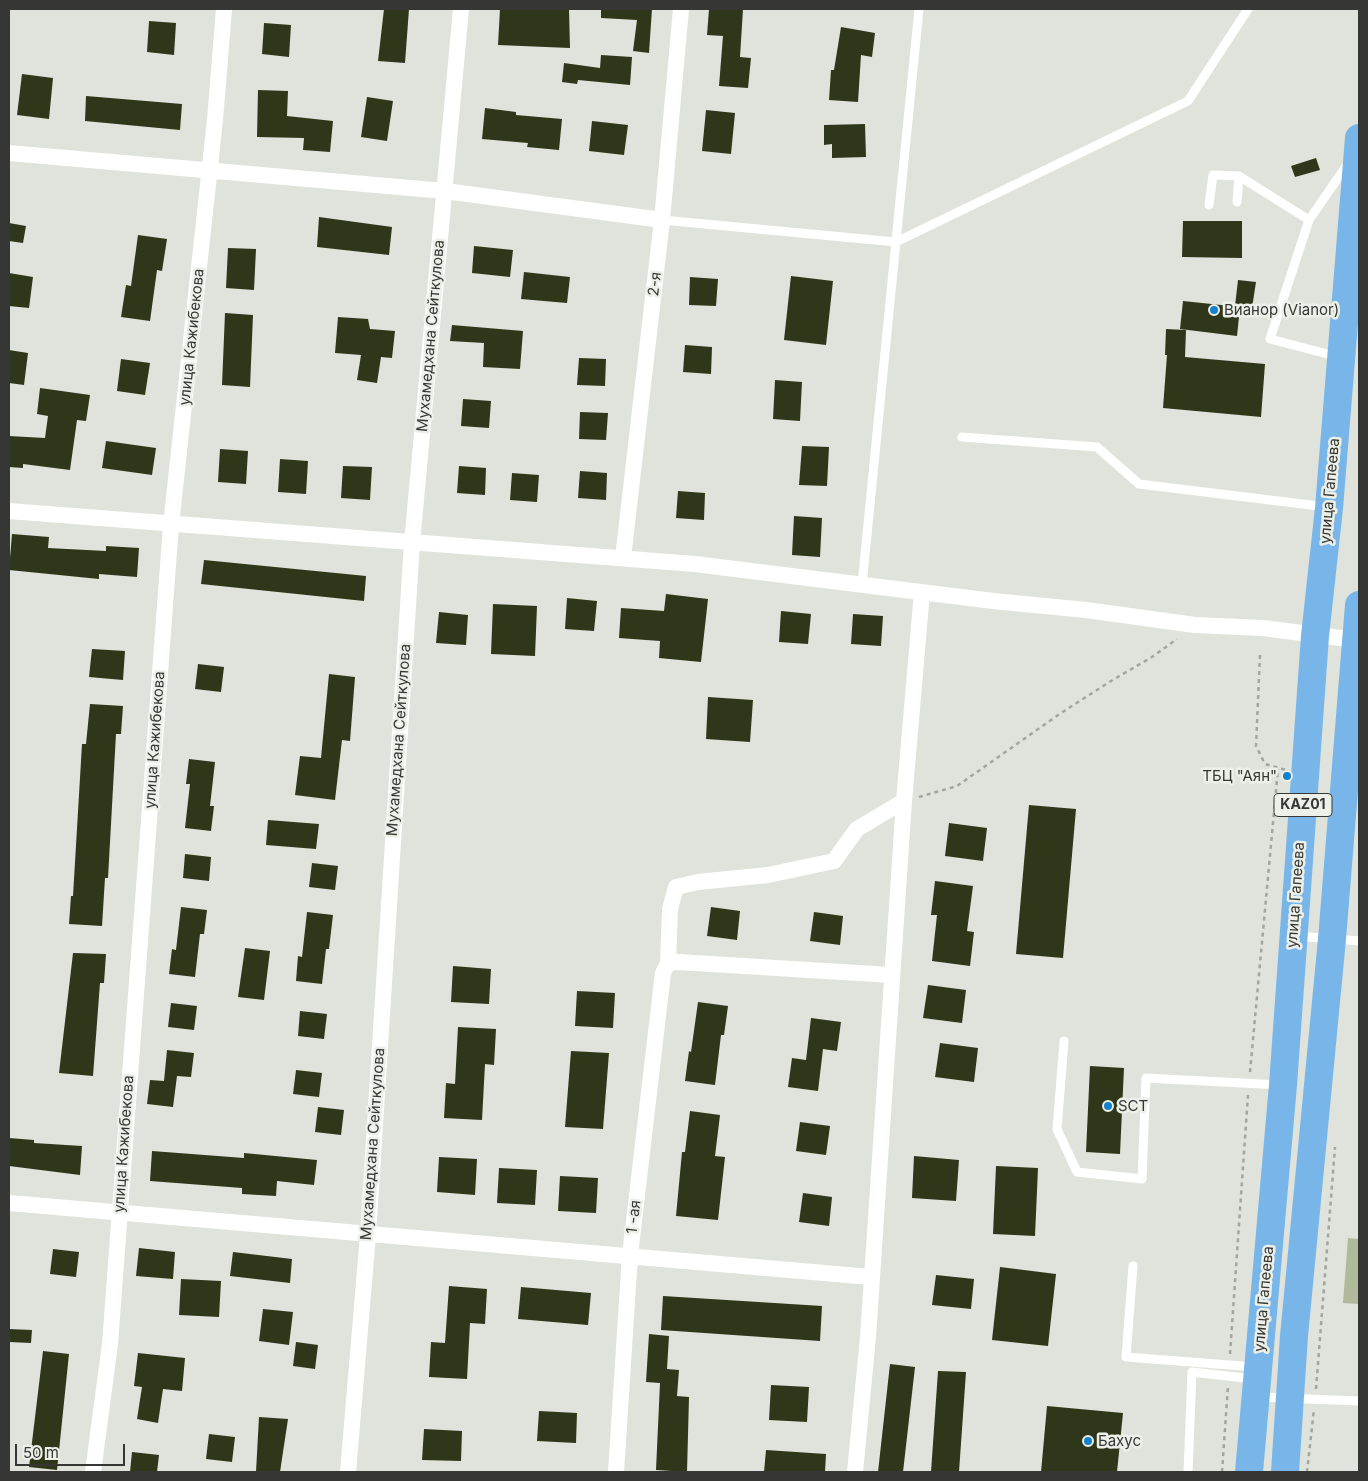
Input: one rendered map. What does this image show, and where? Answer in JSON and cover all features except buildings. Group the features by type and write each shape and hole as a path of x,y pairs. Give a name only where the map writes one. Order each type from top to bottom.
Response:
{"highway":[{"name":"улица Гапеева","path":"1249,1472 1283,1085 1316,636 1330,508 1359,143"},
{"name":"KАZ01","path":"1284,1472 1303,1400 1294,1336 1332,939 1358,640 1359,606"}],"street":[{"name":"улица Кажибекова","path":"93,1472 110,1344 172,525 224,9"},
{"name":"Мухамедхана Сейткулова","path":"348,1472 368,1235 412,543 461,9"},
{"name":"2-я","path":"623,558 662,220 681,9"},
{"path":"9,154 445,191 662,220"},
{"path":"9,511 695,564 1086,610 1195,625 1263,628 1358,640"},
{"path":"855,1472 868,1337 891,975 922,592"},
{"name":"1 -ая","path":"616,1472 630,1255 663,973 668,964 670,909 676,887 698,882 768,875 834,861 857,829 904,801"},
{"path":"668,964 678,962 891,975"},
{"path":"9,1203 871,1277"}],"lane":[{"path":"862,585 919,9"},
{"path":"662,220 896,242 1188,101 1248,9"},
{"path":"1342,358 1270,339 1309,220 1359,143"},
{"path":"1209,205 1214,175 1239,176 1309,220"},
{"path":"1237,202 1239,176"},
{"path":"962,437 1097,447 1138,484 1330,508"},
{"path":"1293,936 1359,941"},
{"path":"1064,1041 1057,1128 1077,1172 1142,1179 1146,1078 1283,1085"},
{"path":"1133,1266 1126,1357 1257,1381 1303,1400 1359,1401"},
{"path":"1188,1472 1192,1372 1257,1381"}],"path":[{"path":"904,801 957,786 1111,680 1152,658 1195,625"},
{"path":"1250,1079 1278,769 1265,764 1256,746 1260,655"},
{"path":"1230,1354 1249,1089"},
{"path":"1308,1472 1303,1400 1335,1146"},
{"path":"1222,1472 1228,1384"}],"green space":[{"path":"1348,1238 1359,1239 1359,1304 1343,1303"}],"place":[{"name":"Вианор (Vianor)","path":"1214,310"},
{"name":"ТБЦ \"Аян\"","path":"1287,776"},
{"name":"SCT","path":"1108,1106"},
{"name":"Бахус","path":"1088,1441"}]}
